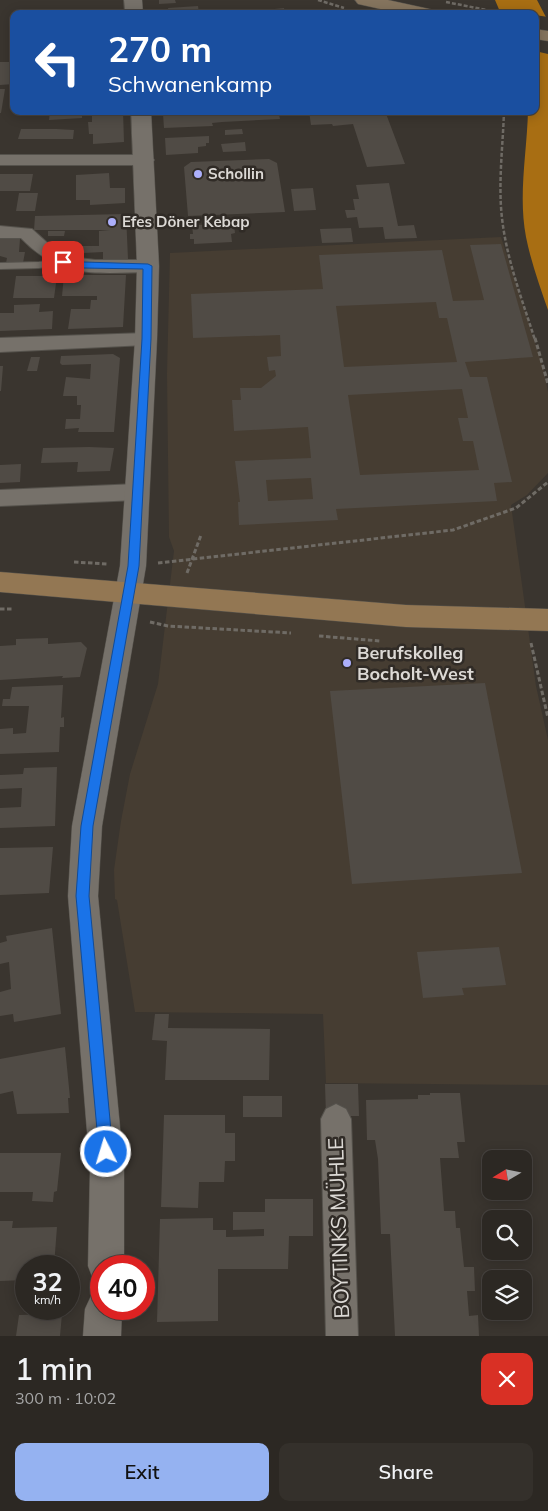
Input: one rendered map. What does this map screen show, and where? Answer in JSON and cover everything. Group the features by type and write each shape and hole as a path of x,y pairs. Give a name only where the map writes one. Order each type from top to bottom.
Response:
{"main road":[{"path":"364,0 410,10"},
{"path":"0,582 131,579 406,616 548,620"}],"street":[{"path":"106,1255 107,1169 83,896 87,826 131,579 138,492 148,266 141,115"},
{"path":"0,160 144,160"},
{"path":"0,232 24,232 46,253 63,262 84,265 148,266"},
{"path":"0,345 146,339"},
{"path":"0,498 138,492"},
{"name":"BOYTINKS MÜHLE","path":"336,1119 342,1336"},
{"path":"102,1336 103,1320"}],"lane":[{"path":"0,266 63,262"}],"path":[{"path":"444,2 486,10"},
{"path":"504,115 501,207 518,287 542,358 548,384"},
{"path":"131,579 453,530 516,508 548,482"},
{"path":"530,640 548,718"}],"shaded area":[{"path":"495,0 537,0 548,21 548,310 528,246 523,206 528,115 539,115 539,10 499,10"},
{"name":"Berufskolleg Bocholt-West","path":"501,237 543,367 548,392 548,473 527,495 511,505 536,686 548,740 548,1085 326,1083 323,1014 135,1012 117,900 115,899 114,870 130,774 158,684 174,551 169,537 167,374 170,253"}],"pier":[{"path":"539,16 548,17 548,54 539,52"}],"building":[{"path":"159,0 175,0 176,3 159,4"},
{"path":"198,6 198,10 168,10 168,8"},
{"path":"284,8 284,10 265,10"},
{"path":"0,62 10,62 10,84 0,85"},
{"path":"0,89 5,89 1,113 0,113"},
{"path":"50,115 82,115 82,118 49,120"},
{"path":"92,115 123,115 124,142 93,144 93,134 89,134 88,122 92,122"},
{"path":"163,115 279,115 280,119 212,123 213,126 164,128"},
{"path":"310,115 387,115 405,164 367,167 353,124 333,126 332,124 311,125"},
{"path":"21,129 74,130 73,139 18,139"},
{"path":"242,129 243,134 225,135 225,130"},
{"path":"209,136 209,143 206,143 206,146 198,147 198,153 166,155 165,138"},
{"path":"245,142 246,151 223,152 221,144"},
{"path":"269,159 277,163 285,212 188,216 184,167 191,162"},
{"path":"109,173 110,188 125,188 125,203 90,205 90,200 76,200 76,175"},
{"path":"0,174 33,174 30,191 0,191"},
{"path":"389,183 398,226 414,225 417,238 385,239 383,227 359,228 357,217 347,218 345,210 355,210 353,199 359,199 356,185"},
{"path":"313,188 316,210 294,211 291,189"},
{"path":"19,193 38,193 35,211 16,211"},
{"path":"126,214 128,259 103,260 103,252 71,256 71,246 99,246 99,231 110,230 34,230 35,216"},
{"path":"234,224 235,233 231,234 232,242 194,244 194,239 190,239 190,234 193,234 192,225"},
{"path":"351,228 353,242 322,243 320,229"},
{"path":"48,231 65,231 64,236 48,236"},
{"path":"0,239 20,239 19,252 25,252 23,263 6,263 7,258 0,256"},
{"path":"501,244 533,357 465,362 470,377 487,377 512,482 494,483 497,501 336,509 338,520 239,525 238,502 240,502 235,461 311,458 308,427 234,431 232,400 241,400 240,388 261,388 276,376 275,370 269,371 267,357 281,356 280,335 193,338 191,294 323,289 319,255 442,250 453,301 484,300 470,245","holes":["436,302 439,318 447,318 457,362 344,367 336,306","462,389 468,418 458,418 463,441 473,441 479,470 360,475 348,395","311,478 313,499 268,501 266,480"]},
{"path":"64,275 126,275 123,327 68,329 71,309 90,309 91,300 97,300 97,296 62,296"},
{"path":"16,276 57,276 54,298 13,298"},
{"path":"40,304 39,312 53,311 52,329 0,331 0,313 14,313 14,305"},
{"path":"113,354 120,358 114,432 78,432 79,428 65,429 66,419 80,419 81,405 77,405 77,396 63,396 66,377 90,379 91,364 62,365 60,363 61,356"},
{"path":"31,357 40,357 37,371 27,371"},
{"path":"0,366 3,366 1,391 0,391"},
{"path":"43,448 114,448 110,471 77,472 78,462 41,463"},
{"path":"21,464 20,482 0,483 0,465"},
{"path":"48,638 48,644 81,642 87,648 80,677 62,678 63,676 0,680 0,646 16,645 16,639"},
{"path":"485,683 522,873 352,884 330,691"},
{"path":"63,685 61,718 64,717 64,727 60,727 59,752 0,754 0,729 13,728 13,734 26,733 29,706 2,706 3,699 10,699 12,687"},
{"path":"57,767 55,826 0,828 0,808 21,807 22,788 0,789 0,775 23,774 24,768"},
{"path":"53,847 49,893 0,895 0,848"},
{"path":"52,928 61,1014 14,1022 13,1014 0,1016 0,992 11,989 9,962 0,964 0,943 7,941 6,936"},
{"path":"499,947 506,985 462,988 464,995 423,998 417,952"},
{"path":"155,1014 169,1014 168,1028 270,1029 269,1080 165,1080 167,1041 152,1040"},
{"path":"65,1047 70,1098 68,1098 69,1113 17,1114 13,1091 0,1094 0,1059"},
{"path":"325,1084 358,1084 359,1116 326,1116"},
{"path":"430,1093 460,1093 465,1142 457,1142 459,1158 440,1158 444,1211 455,1211 456,1228 460,1228 464,1267 474,1267 475,1291 467,1291 469,1316 478,1315 479,1336 395,1336 390,1234 381,1234 378,1159 375,1140 367,1140 366,1100 418,1099 418,1095 430,1095"},
{"path":"243,1096 282,1096 282,1117 243,1117"},
{"path":"164,1115 225,1115 225,1133 235,1133 235,1161 225,1161 224,1182 199,1182 198,1208 161,1207"},
{"path":"0,1153 61,1153 57,1191 54,1192 53,1202 32,1201 33,1192 0,1192"},
{"path":"265,1199 313,1199 313,1236 289,1236 288,1269 218,1269 218,1321 157,1322 160,1219 213,1218 213,1230 226,1230 226,1237 264,1236 264,1229 233,1230 233,1212 265,1212"},
{"path":"0,1221 13,1221 12,1228 57,1227 55,1255 15,1255 15,1280 0,1281"},
{"path":"18,1320 61,1320 60,1336 16,1336"}],"place":[{"name":"Schollin","path":"198,174"},
{"name":"Efes Döner Kebap","path":"112,222"},
{"name":"Berufskolleg Bocholt-West","path":"347,663"}],"route":[{"path":"63,262 84,265 148,266 146,339 133,566 87,826 83,896 106,1152"}]}
